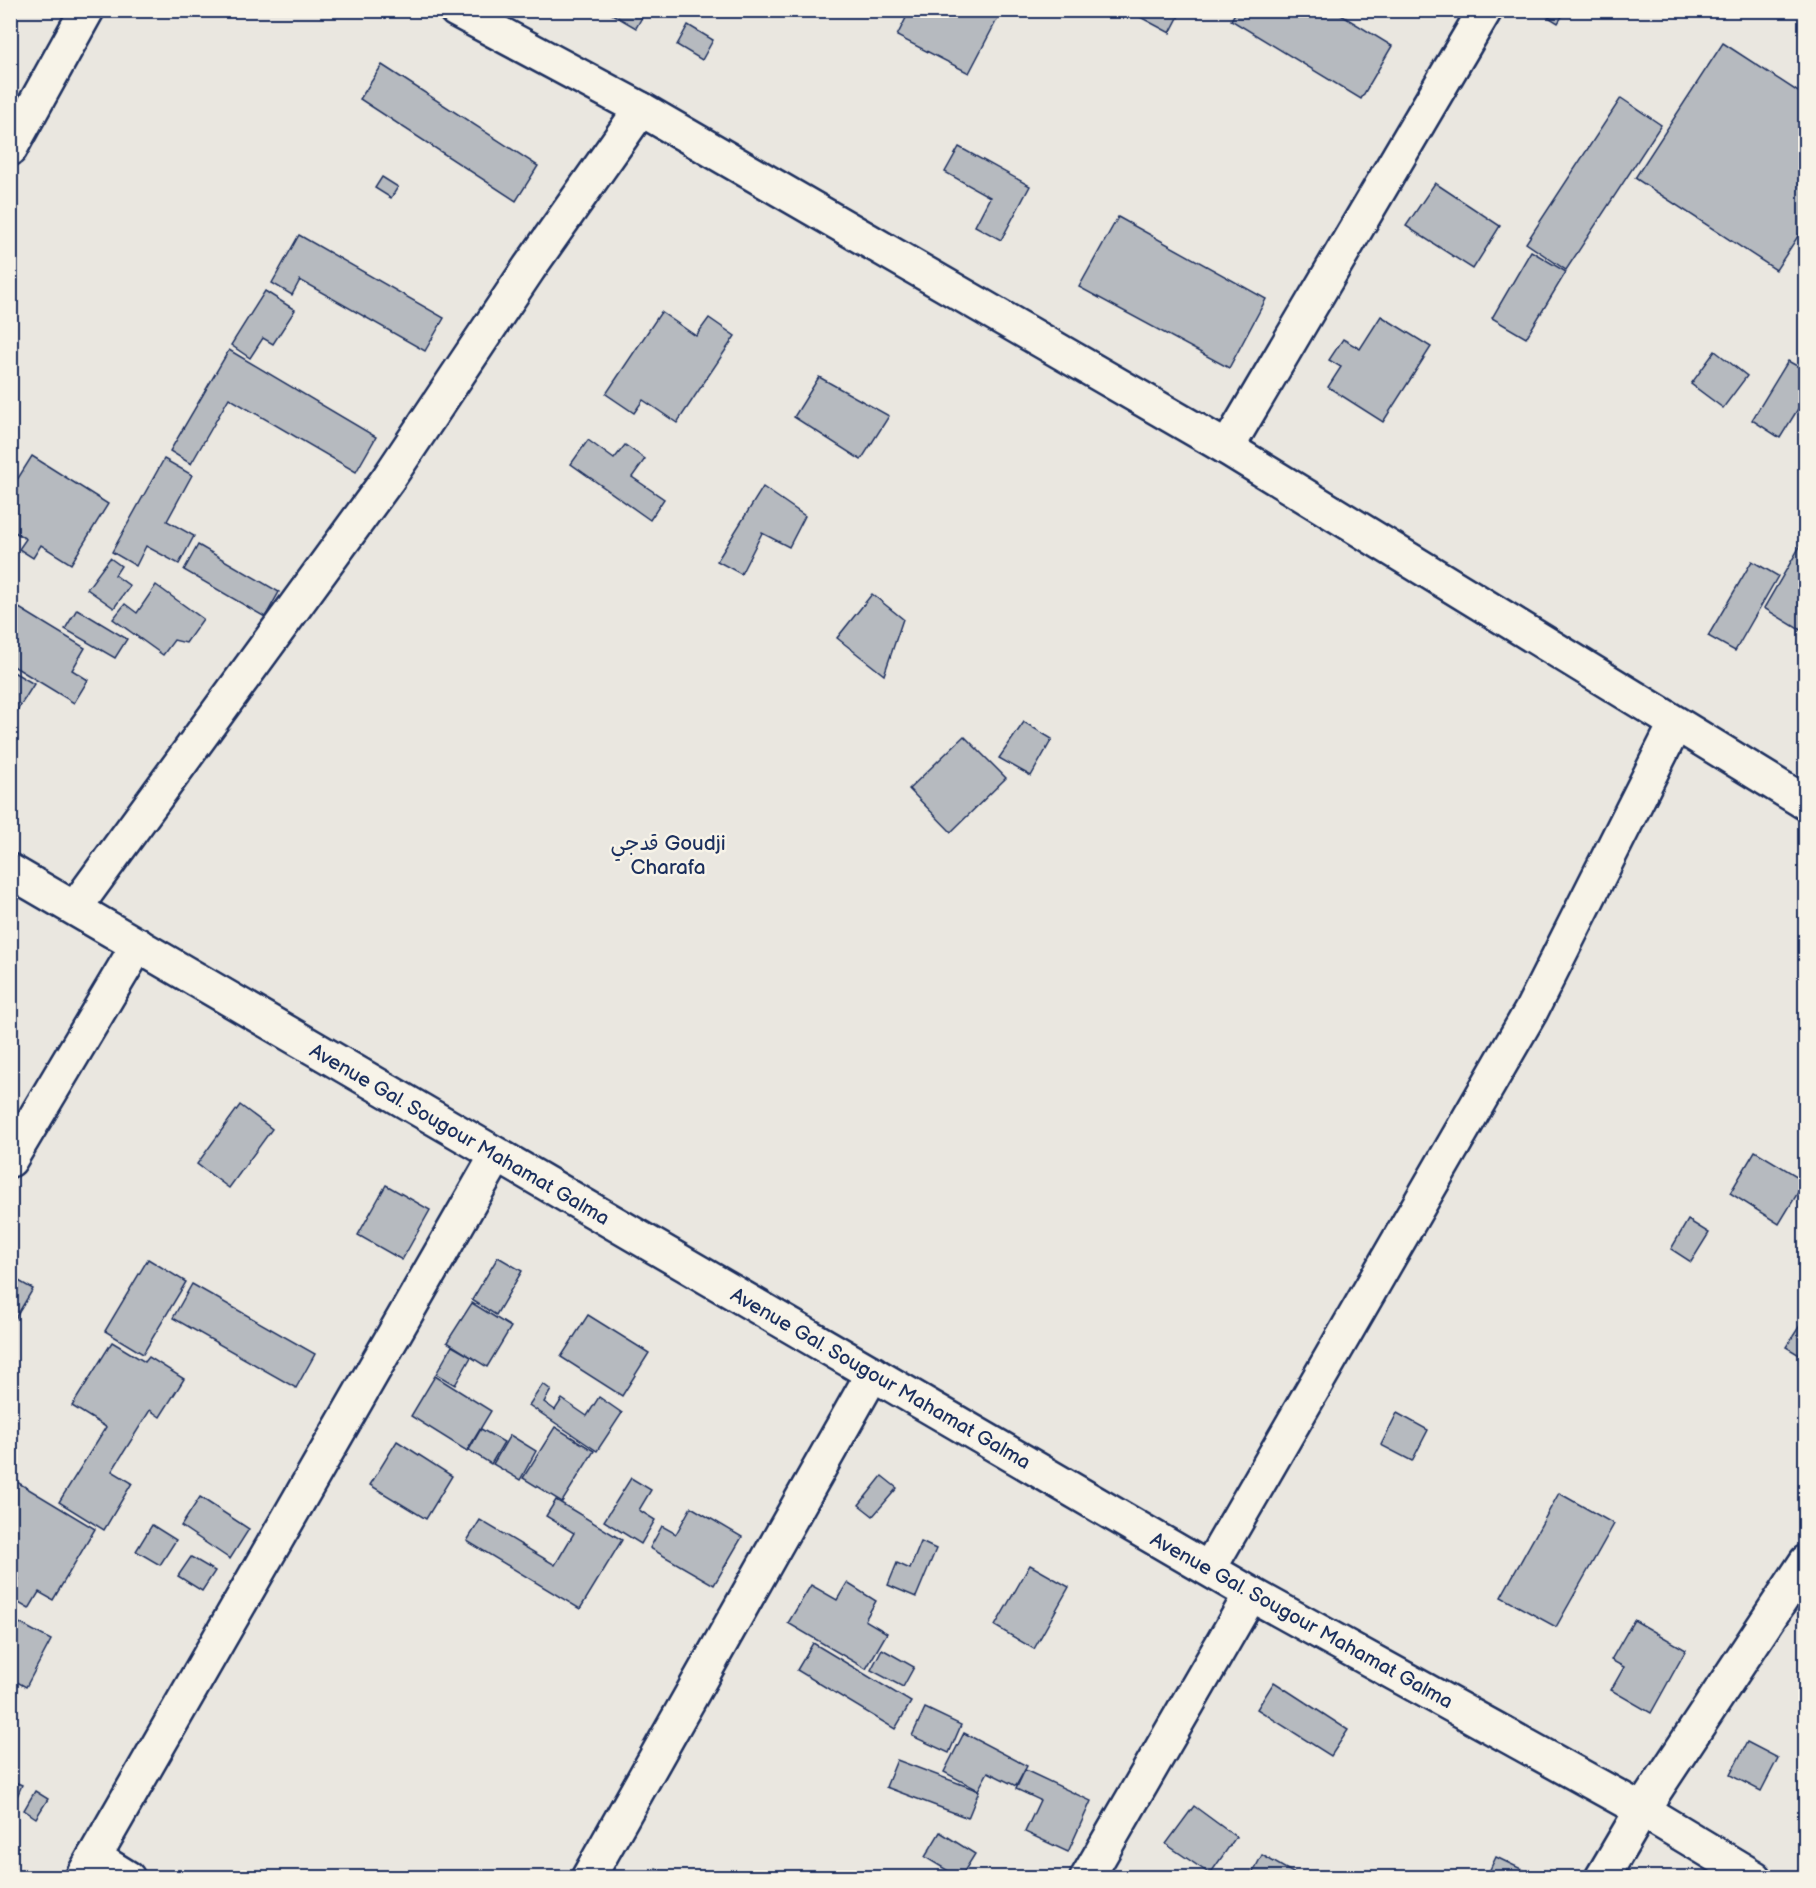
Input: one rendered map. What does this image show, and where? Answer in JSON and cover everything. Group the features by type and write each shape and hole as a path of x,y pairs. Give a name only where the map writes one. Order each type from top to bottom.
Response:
{"street":[{"path":"10,149 87,10"},
{"path":"456,10 640,109 1227,448 1806,803"},
{"path":"1227,448 1485,10"},
{"path":"75,908 388,479 529,268 640,109"},
{"path":"1209,1569 1531,1011 1675,724"},
{"name":"Avenue Gal. Sougour Mahamat Galma","path":"10,871 1251,1594 1642,1810 1755,1878"},
{"path":"10,1160 138,945"},
{"path":"128,1878 88,1867 497,1155"},
{"path":"588,1878 873,1373"},
{"path":"1602,1878 1642,1810 1806,1562"},
{"path":"1087,1878 1251,1594"}],"building":[{"path":"605,10 646,10 636,28"},
{"path":"910,10 1002,10 969,73 897,36"},
{"path":"1127,10 1182,10 1170,33"},
{"path":"1237,10 1333,10 1392,46 1361,99 1231,20"},
{"path":"1537,10 1566,10 1558,23"},
{"path":"688,25 713,40 702,60 677,45"},
{"path":"1723,43 1806,97 1806,224 1776,270 1635,178"},
{"path":"382,65 538,166 516,201 360,99"},
{"path":"1621,98 1661,125 1566,270 1526,243"},
{"path":"959,147 1030,186 1001,240 975,226 990,197 945,172"},
{"path":"382,177 398,187 391,198 375,188"},
{"path":"1435,183 1500,226 1473,269 1406,226"},
{"path":"1118,217 1266,299 1229,368 1079,287"},
{"path":"299,235 444,318 425,351 300,280 292,295 272,283"},
{"path":"1531,251 1566,272 1526,338 1492,318"},
{"path":"265,291 295,310 273,344 263,338 250,358 231,345"},
{"path":"661,312 696,336 709,318 735,336 677,423 643,400 634,413 606,394"},
{"path":"1381,316 1431,347 1383,422 1328,387 1341,367 1329,360 1343,339 1360,349"},
{"path":"229,350 376,437 356,472 229,398 191,464 170,451"},
{"path":"1715,351 1747,376 1723,408 1691,384"},
{"path":"1788,361 1806,371 1806,396 1780,438 1752,420"},
{"path":"819,377 889,416 861,460 794,417"},
{"path":"588,440 614,459 625,445 645,459 632,477 664,499 650,520 571,464"},
{"path":"32,456 108,504 71,564 41,545 33,558 19,549 26,539 10,529 10,491"},
{"path":"164,459 192,475 167,521 194,536 179,564 146,546 136,566 112,552"},
{"path":"763,487 805,516 789,547 762,533 741,574 717,561"},
{"path":"1806,536 1806,621 1800,630 1764,608"},
{"path":"198,545 279,592 265,617 184,570"},
{"path":"110,558 121,566 115,575 130,586 114,608 87,589"},
{"path":"1752,561 1778,576 1735,651 1708,636"},
{"path":"156,585 203,619 186,643 174,640 163,655 113,619 125,604 137,613"},
{"path":"872,594 903,619 884,675 837,638"},
{"path":"11,603 85,648 72,670 88,680 74,703 10,664"},
{"path":"77,609 127,639 115,658 65,629"},
{"path":"10,670 34,684 10,722"},
{"path":"1024,722 1052,739 1031,776 999,758"},
{"path":"964,736 1006,778 951,832 909,789"},
{"path":"240,1105 272,1129 229,1188 197,1164"},
{"path":"1755,1151 1805,1181 1779,1224 1730,1193"},
{"path":"386,1185 430,1210 402,1260 358,1235"},
{"path":"1688,1220 1709,1233 1691,1262 1671,1249"},
{"path":"498,1257 522,1271 496,1315 472,1300"},
{"path":"148,1259 186,1282 143,1354 105,1331"},
{"path":"10,1276 33,1289 10,1327"},
{"path":"192,1284 315,1354 296,1388 173,1318"},
{"path":"472,1303 511,1327 487,1367 447,1342"},
{"path":"588,1315 649,1353 622,1396 561,1357"},
{"path":"1806,1316 1806,1359 1786,1347"},
{"path":"112,1342 145,1362 149,1357 184,1379 160,1417 150,1410 112,1471 132,1483 104,1530 59,1502 106,1427 72,1406"},
{"path":"452,1346 471,1357 455,1385 436,1374"},
{"path":"435,1376 491,1411 467,1451 411,1416"},
{"path":"543,1384 551,1390 544,1402 555,1410 562,1399 587,1416 599,1397 622,1413 597,1451 529,1405"},
{"path":"1397,1413 1428,1430 1412,1461 1381,1445"},
{"path":"555,1427 594,1451 562,1502 523,1478"},
{"path":"481,1429 504,1442 491,1464 469,1450"},
{"path":"510,1435 536,1451 520,1480 493,1464"},
{"path":"397,1441 452,1476 426,1519 370,1485"},
{"path":"882,1476 897,1488 873,1516 859,1505"},
{"path":"631,1478 651,1490 639,1510 655,1520 641,1544 604,1521"},
{"path":"17,1482 95,1529 53,1600 39,1592 29,1609 10,1598 19,1579 10,1574 10,1493"},
{"path":"1559,1493 1614,1524 1556,1627 1501,1597"},
{"path":"200,1497 249,1529 230,1559 181,1526"},
{"path":"556,1500 622,1540 580,1609 467,1541 480,1520 555,1565 574,1533 546,1516"},
{"path":"691,1507 742,1537 714,1585 650,1548 662,1526 676,1534"},
{"path":"152,1525 176,1540 160,1565 136,1551"},
{"path":"921,1542 936,1549 916,1597 888,1585 897,1563 910,1569"},
{"path":"191,1557 215,1571 202,1591 178,1576"},
{"path":"1030,1565 1069,1587 1034,1649 995,1626"},
{"path":"847,1583 876,1601 865,1620 887,1633 866,1669 788,1623 811,1585 837,1600"},
{"path":"10,1618 51,1640 26,1687 10,1678"},
{"path":"1634,1620 1686,1650 1651,1713 1611,1690 1624,1667 1611,1660"},
{"path":"813,1643 911,1702 895,1729 797,1670"},
{"path":"882,1649 914,1667 903,1687 871,1670"},
{"path":"1274,1682 1348,1730 1331,1756 1257,1709"},
{"path":"925,1708 961,1725 949,1753 912,1736"},
{"path":"964,1733 1027,1766 1016,1786 988,1772 978,1790 944,1772"},
{"path":"1747,1742 1778,1758 1761,1791 1730,1775"},
{"path":"897,1760 979,1791 968,1818 886,1787"},
{"path":"1025,1770 1091,1801 1068,1852 1025,1832 1040,1800 1016,1789"},
{"path":"10,1780 22,1785 15,1801 10,1799"},
{"path":"35,1791 48,1799 36,1818 24,1810"},
{"path":"1194,1806 1236,1837 1210,1874 1166,1844"},
{"path":"940,1832 975,1854 960,1878 925,1857"},
{"path":"1262,1855 1302,1878 1250,1878"},
{"path":"1496,1857 1540,1878 1486,1878"},
{"path":"656,1868 672,1878 650,1878"}],"district":[{"name":"قدجي Goudji Charafa","path":"668,855"}]}
